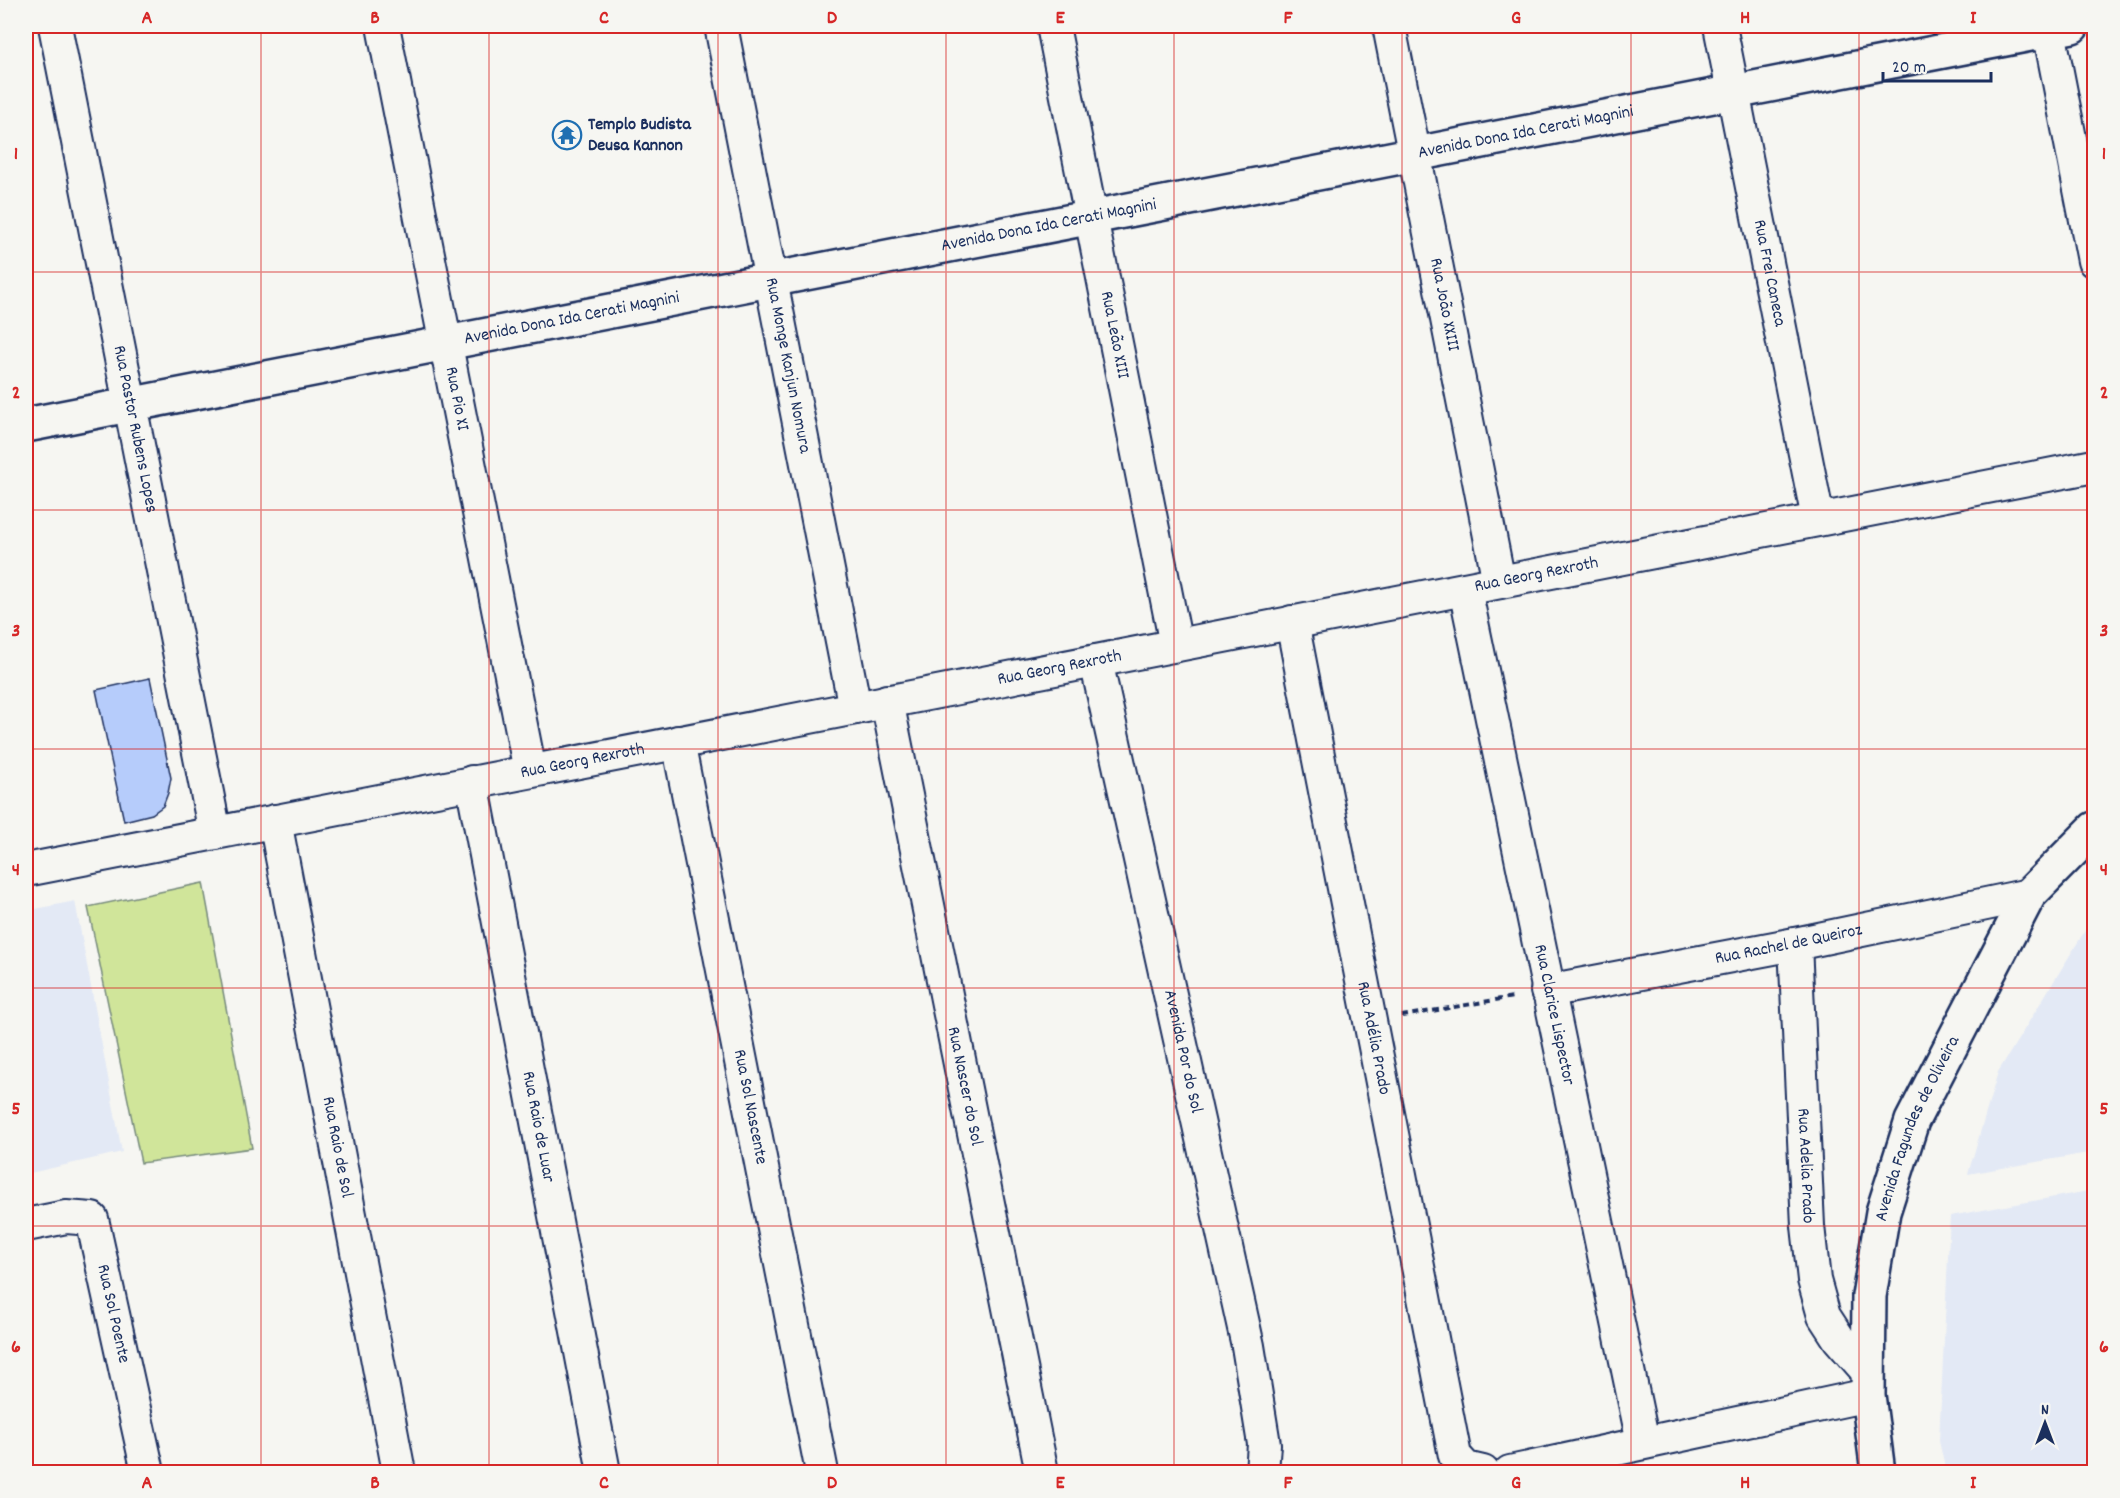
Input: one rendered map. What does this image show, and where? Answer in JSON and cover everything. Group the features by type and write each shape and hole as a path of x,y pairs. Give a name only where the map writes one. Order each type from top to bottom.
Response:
{"street":[{"name":"Rua Pastor Rubens Lopes","path":"55,26 215,833"},
{"name":"Rua Pio XI","path":"383,26 530,771"},
{"name":"Rua Monge Kanjun Nomura","path":"721,26 855,708"},
{"name":"Rua Leão XIII","path":"1053,26 1176,645"},
{"name":"Rua João XXIII","path":"1389,26 1498,582"},
{"name":"Rua Frei Caneca","path":"1720,26 1818,519"},
{"name":"Avenida Dona Ida Cerati Magnini","path":"26,425 1734,92 2056,27"},
{"path":"2056,27 2094,261"},
{"name":"Rua Georg Rexroth","path":"26,870 2094,466"},
{"name":"Rua Clarice Lispector","path":"1465,589 1547,991 1643,1442"},
{"name":"Rua Adélia Prado","path":"1292,622 1372,1021 1455,1456 1466,1468 1483,1473"},
{"name":"Avenida Por do Sol","path":"1096,661 1248,1346 1263,1458"},
{"name":"Rua Nascer do Sol","path":"887,701 1042,1473"},
{"name":"Rua Sol Nascente","path":"678,742 822,1473"},
{"name":"Rua Raio de Luar","path":"472,782 604,1473"},
{"name":"Rua Raio de Sol","path":"275,821 399,1473"},
{"name":"Avenida Fagundes de Oliveira","path":"1878,1473 1868,1383 1869,1296 1882,1212 1912,1121 2029,895 2094,829"},
{"name":"Rua Rachel de Queiroz","path":"1547,991 1795,944 2029,895"},
{"name":"Rua Adelia Prado","path":"1795,944 1808,1226 1814,1280 1824,1316 1868,1383"},
{"name":"Rua Sol Poente","path":"26,1225 66,1217 92,1219 148,1473"},
{"path":"1510,1473 1643,1442 1868,1383"}],"path":[{"path":"1372,1021 1547,991"}],"shaded area":[{"path":"75,901 122,1152 26,1174 26,911"},
{"path":"2094,916 2094,1152 1968,1174 1998,1072"},
{"path":"2094,1190 2094,1472 1946,1472 1939,1441 1950,1216"}],"green space":[{"path":"203,883 252,1148 141,1163 88,907"}],"building":[{"path":"150,678 171,778 163,806 152,814 124,821 96,690"}],"place":[{"name":"Templo Budista Deusa Kannon","path":"567,135"}]}
